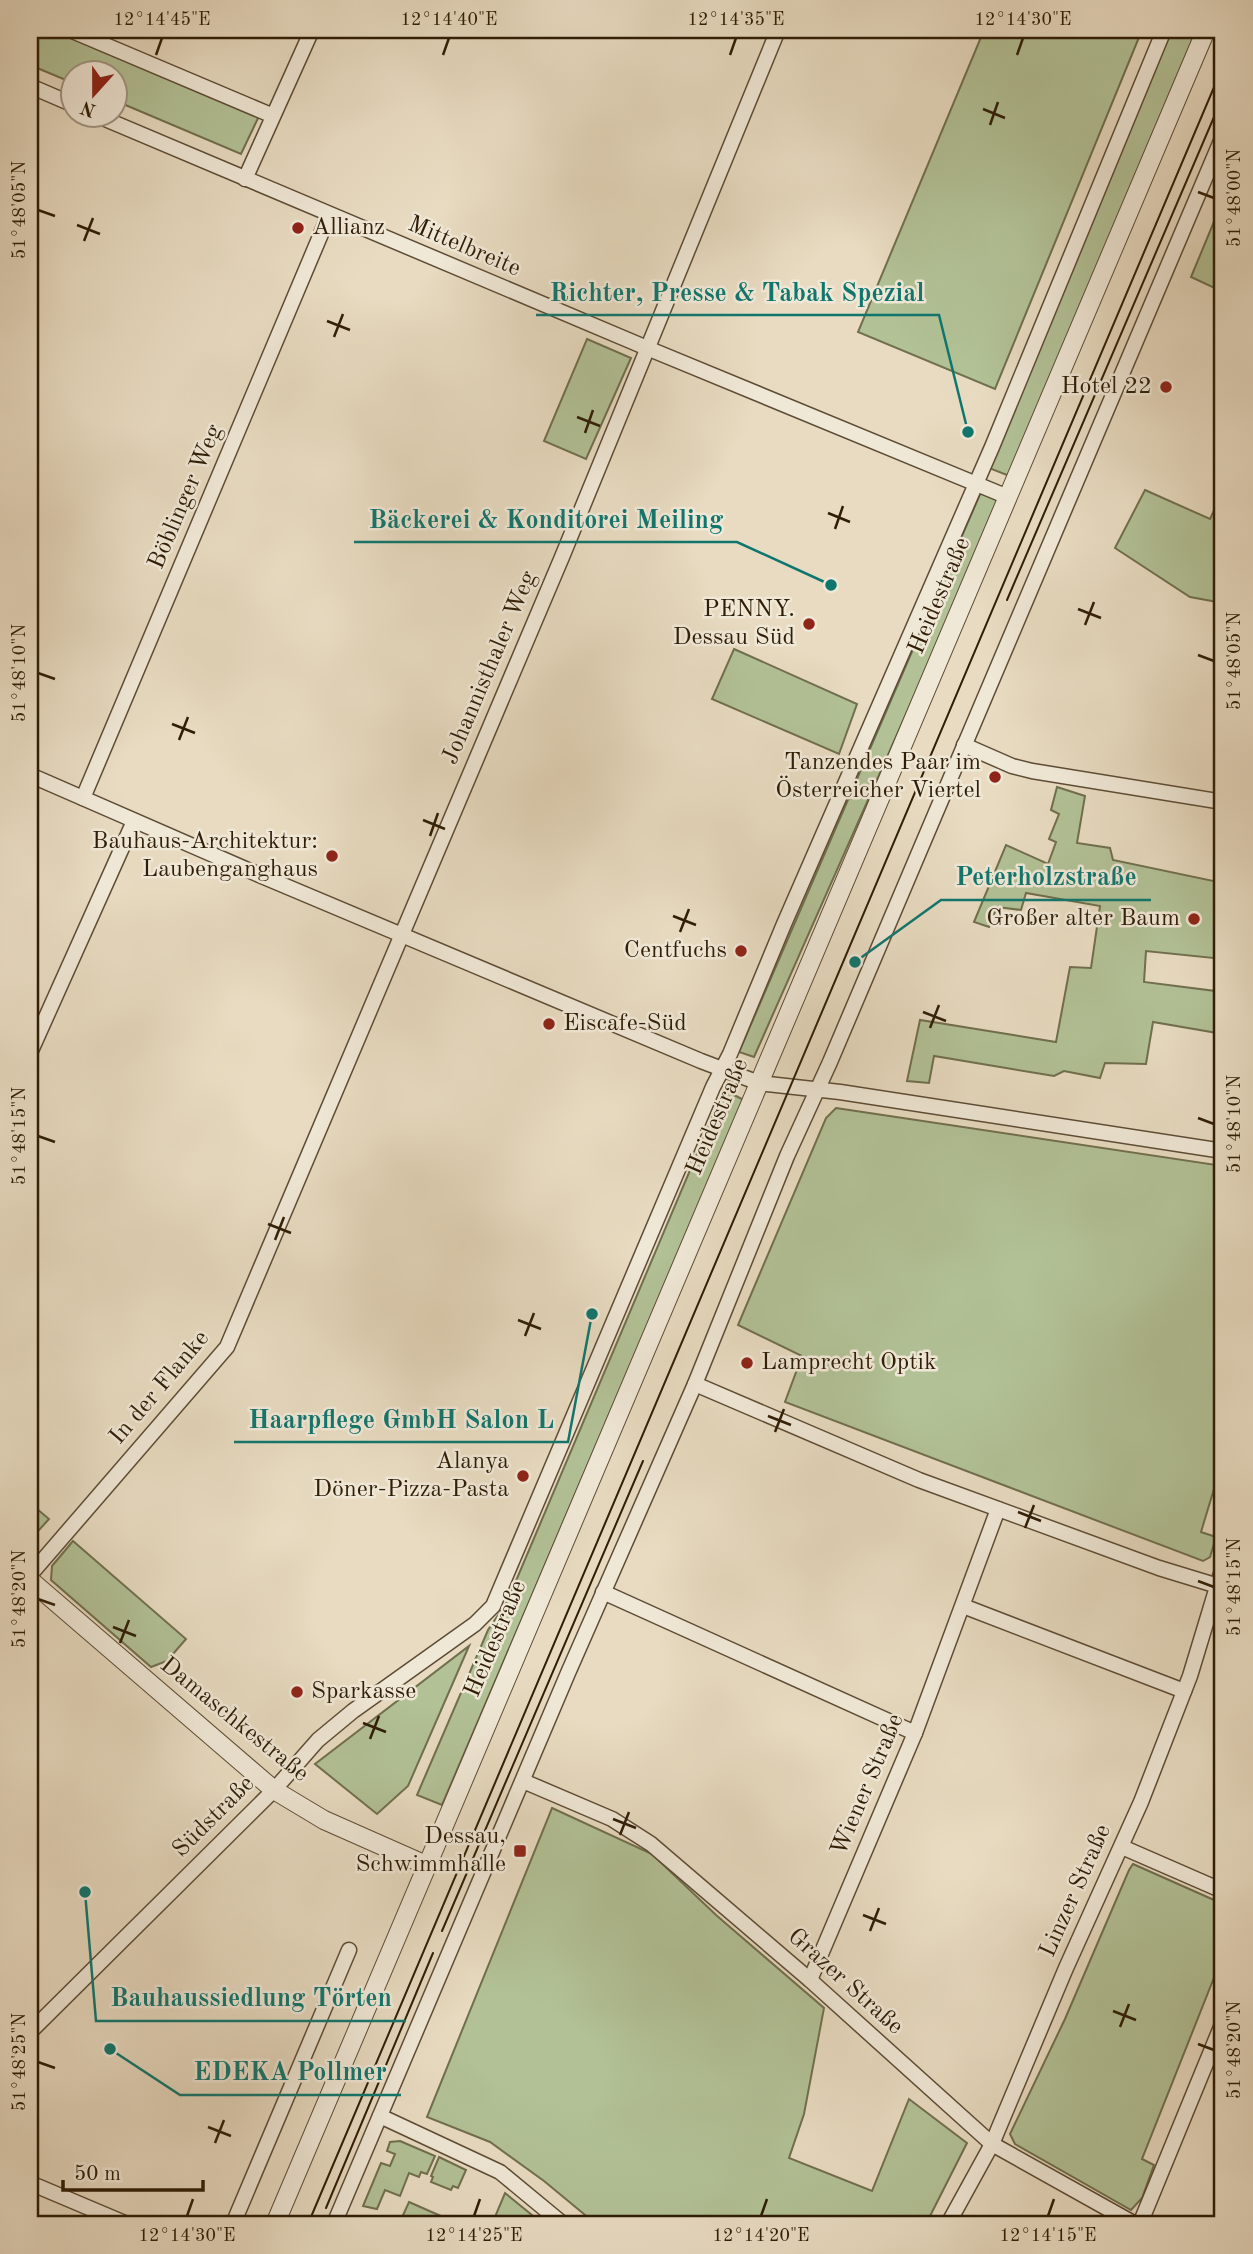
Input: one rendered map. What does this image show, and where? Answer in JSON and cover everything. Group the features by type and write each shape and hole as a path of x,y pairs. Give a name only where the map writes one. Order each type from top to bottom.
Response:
{"street":[{"path":"69,30 271,115"},
{"path":"245,179 271,115 312,30"},
{"name":"Johannisthaler Weg","path":"400,934 562,557 778,30"},
{"name":"Heidestraße","path":"475,1624 486,1615 499,1594 722,1069 976,484 1164,30"},
{"name":"Heidestraße","path":"275,2224 1206,30"},
{"path":"30,86 60,99"},
{"name":"Mittelbreite","path":"130,130 1008,497"},
{"path":"334,2224 603,1592 695,1384 788,1156 1223,136"},
{"name":"Böblinger Weg","path":"83,797 329,215"},
{"path":"964,745 1012,766 1032,771 1223,802"},
{"path":"30,775 400,934 759,1083 818,1089 1223,1151"},
{"path":"30,1053 134,821"},
{"name":"In der Flanke","path":"30,1578 227,1347 400,934"},
{"path":"695,1384 919,1480 1159,1568 1218,1586"},
{"name":"Wiener Straße","path":"810,1980 915,1733 999,1509"},
{"name":"Linzer Straße","path":"948,2224 992,2144 1066,1968 1122,1847 1184,1691 1223,1567"},
{"name":"Damaschkestraße","path":"30,1578 274,1790 324,1820 428,1866"},
{"path":"603,1592 915,1733"},
{"path":"963,1606 1184,1691"},
{"name":"Südstraße","path":"30,2032 274,1790 318,1740 353,1711 475,1624"},
{"name":"Grazer Straße","path":"523,1781 612,1819 651,1844 810,1980 992,2144 1137,2224"},
{"path":"1122,1847 1223,1891"},
{"path":"233,2224 349,1950"},
{"path":"1137,2224 1223,2022"},
{"path":"380,2116 500,2172 563,2224"},
{"path":"30,2183 127,2224"}],"green space":[{"path":"33,30 56,30 127,60 60,60 60,78 30,65 30,36"},
{"path":"984,30 1142,30 995,389 858,332"},
{"path":"1170,30 1199,30 1012,477 989,468"},
{"path":"130,61 259,116 241,154 130,107"},
{"path":"1223,200 1223,292 1191,277"},
{"path":"587,339 631,358 586,459 544,441"},
{"path":"1145,490 1210,519 1223,491 1223,603 1190,597 1115,548"},
{"path":"981,492 1001,500 754,1057 739,1052"},
{"path":"734,649 857,704 839,754 712,699"},
{"path":"1057,787 1085,796 1077,843 1110,848 1113,860 1223,883 1223,959 1146,951 1144,982 1223,992 1223,1034 1153,1022 1146,1064 1105,1063 1100,1078 1064,1071 1054,1076 934,1056 929,1083 907,1081 920,1020 1056,1042 1070,967 1091,968 1100,906 1026,893 1021,910 997,907 989,927 974,922 1006,845 1048,864 1056,842 1049,839 1059,814 1051,810"},
{"path":"724,1090 744,1100 442,1805 417,1795 488,1630 507,1602"},
{"path":"836,1108 1223,1166 1223,1459 1201,1532 1216,1537 1210,1557 1203,1561 785,1402 802,1356 738,1325 826,1118"},
{"path":"30,1503 49,1519 30,1540"},
{"path":"73,1541 186,1639 167,1661 151,1667 51,1580 52,1566"},
{"path":"469,1646 408,1786 377,1814 315,1764"},
{"path":"552,1808 652,1854 716,1915 824,2008 804,2114 789,2158 872,2191 909,2099 967,2143 926,2224 596,2224 544,2181 490,2142 427,2117"},
{"path":"1133,1864 1223,1904 1223,1960 1142,2159 1154,2165 1142,2198 1131,2210 1015,2144 1010,2134 1065,2019"},
{"path":"400,2141 435,2156 427,2174 421,2172 419,2177 409,2173 400,2196 385,2190 377,2209 363,2206 381,2163 390,2166 395,2154 387,2151 390,2142"},
{"path":"439,2157 466,2170 458,2188 453,2186 451,2190 431,2182"},
{"path":"505,2193 543,2224 492,2224"},
{"path":"409,2202 459,2224 399,2224"}],"tram line":[{"path":"308,2224 1223,66"},
{"path":"1007,600 1223,96"},
{"path":"442,1931 643,1461"},
{"path":"326,2208 433,1953"}],"place":[{"name":"Allianz","path":"298,228"},
{"name":"Hotel 22","path":"1166,387"},
{"name":"Richter, Presse & Tabak Spezial","path":"968,432"},
{"name":"Bäckerei & Konditorei Meiling","path":"831,585"},
{"name":"PENNY. Dessau Süd","path":"809,624"},
{"name":"Tanzendes Paar im Österreicher Viertel","path":"995,777"},
{"name":"Bauhaus-Architektur: Laubenganghaus","path":"332,856"},
{"name":"Großer alter Baum","path":"1194,919"},
{"name":"Centfuchs","path":"741,951"},
{"name":"Peterholzstraße","path":"855,962"},
{"name":"Eiscafe-Süd","path":"549,1024"},
{"name":"Haarpflege GmbH Salon L","path":"592,1314"},
{"name":"Lamprecht Optik","path":"747,1363"},
{"name":"Alanya Döner-Pizza-Pasta","path":"523,1476"},
{"name":"Sparkasse","path":"297,1692"},
{"name":"Dessau, Schwimmhalle","path":"520,1851"},
{"name":"Bauhaussiedlung Törten","path":"85,1892"},
{"name":"EDEKA Pollmer","path":"110,2049"}]}
